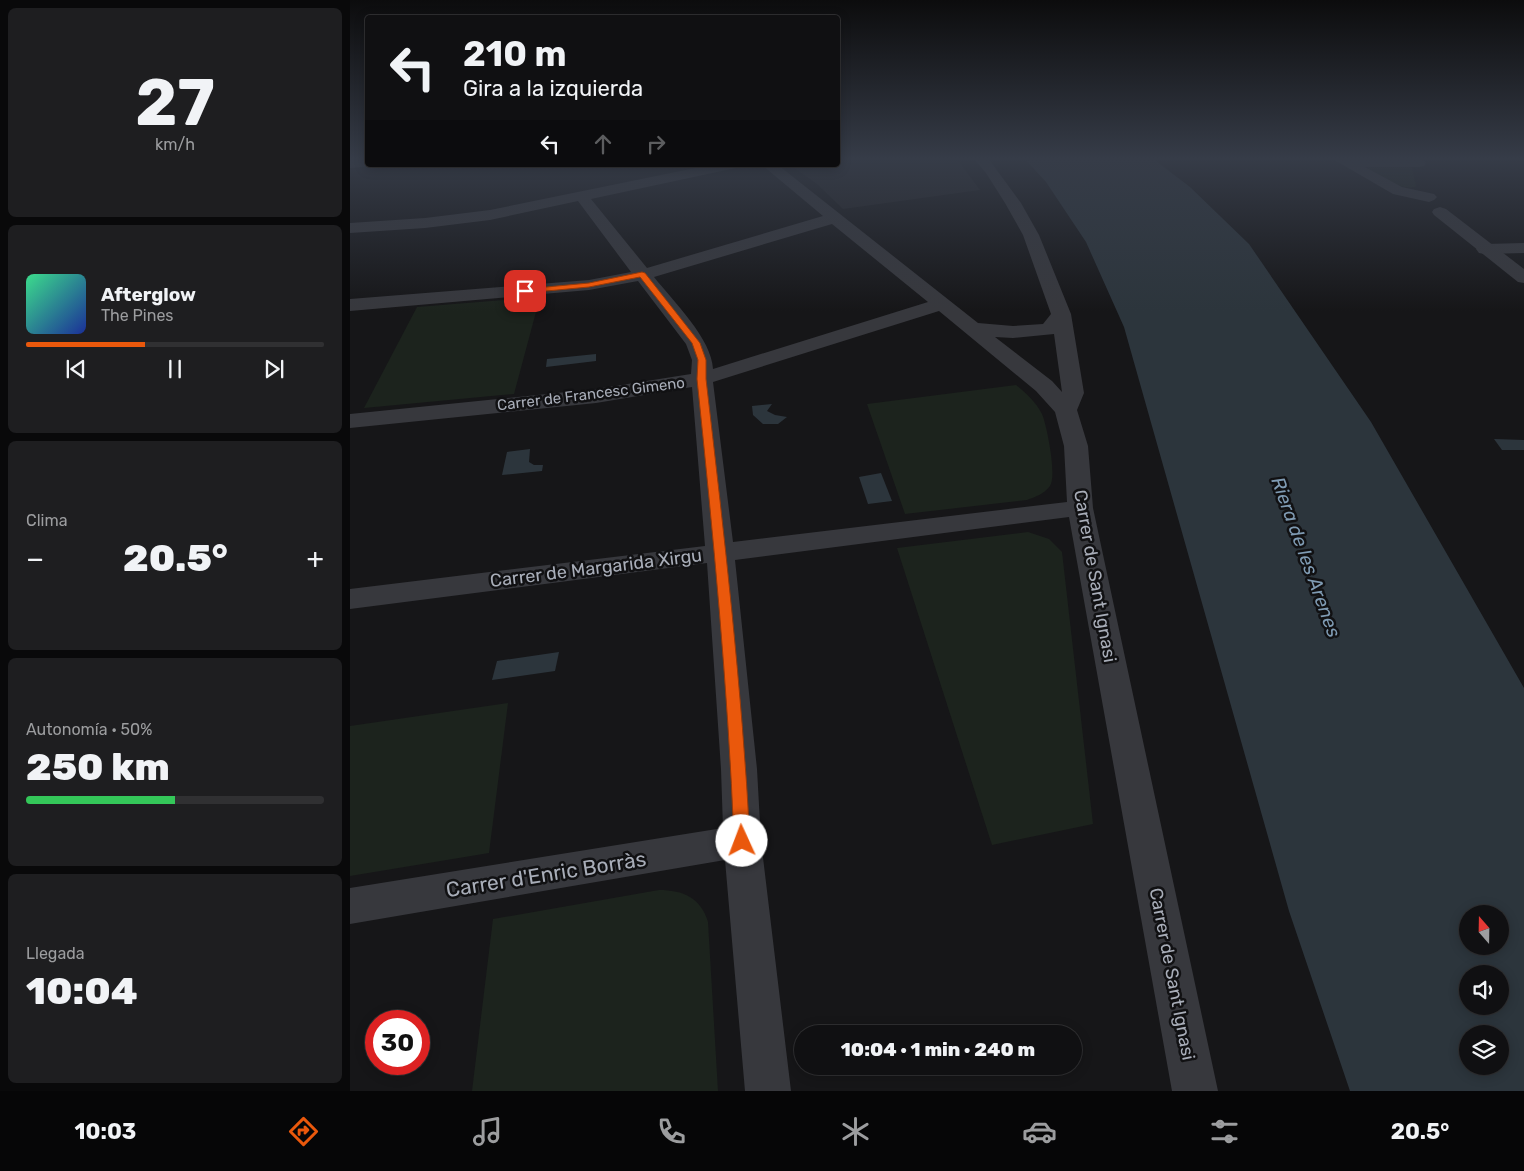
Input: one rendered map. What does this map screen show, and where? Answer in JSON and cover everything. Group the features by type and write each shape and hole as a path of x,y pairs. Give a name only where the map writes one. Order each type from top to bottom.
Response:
{"street":[{"path":"350,228 468,218 517,209"},
{"path":"591,209 696,343 702,360 702,379 720,552 739,769 742,841 768,1091"},
{"name":"Carrer de Sant Ignasi","path":"823,209 1044,386 1066,410 1076,446 1080,508 1195,1091"},
{"path":"1017,209 1031,235 1061,314 1073,393 1066,410"},
{"path":"1439,209 1485,249 1524,278"},
{"path":"350,305 560,288 642,275 834,218"},
{"path":"1485,249 1524,248"},
{"name":"Carrer de Francesc Gimeno","path":"350,421 596,396 702,379 942,304"},
{"path":"973,329 1013,332 1048,329 1061,314"},
{"name":"Carrer de Margarida Xirgu","path":"350,599 1080,508"},
{"name":"Carrer d'Enric Borràs","path":"350,906 742,841"}],"shaded area":[{"path":"540,297 514,394 364,408 417,307"},
{"path":"1016,385 1034,402 1044,420 1051,451 1052,481 1048,489 1027,500 905,514 867,404"},
{"path":"1028,532 1049,539 1062,552 1093,824 992,845 897,548"},
{"path":"508,703 489,853 350,876 350,726"},
{"path":"668,890 690,897 701,907 708,922 718,1091 472,1091 493,919"}],"water":[{"name":"Riera de les Arenes","path":"1064,209 1213,209 1249,244 1371,422 1524,688 1524,1091 1350,1091 1289,911 1124,327 1086,242"},
{"path":"596,354 596,361 546,367 547,359"},
{"path":"772,404 767,411 775,415 787,417 778,424 763,424 753,415 752,406"},
{"path":"1494,439 1524,440 1524,450 1502,450"},
{"path":"530,449 529,462 534,465 543,465 542,471 502,475 507,452"},
{"path":"881,473 892,501 868,504 859,477"},
{"path":"559,652 555,671 492,680 497,661"}],"route":[{"path":"525,291 589,285 642,275 696,343 702,360 702,379 720,552 739,769 742,841"}]}
